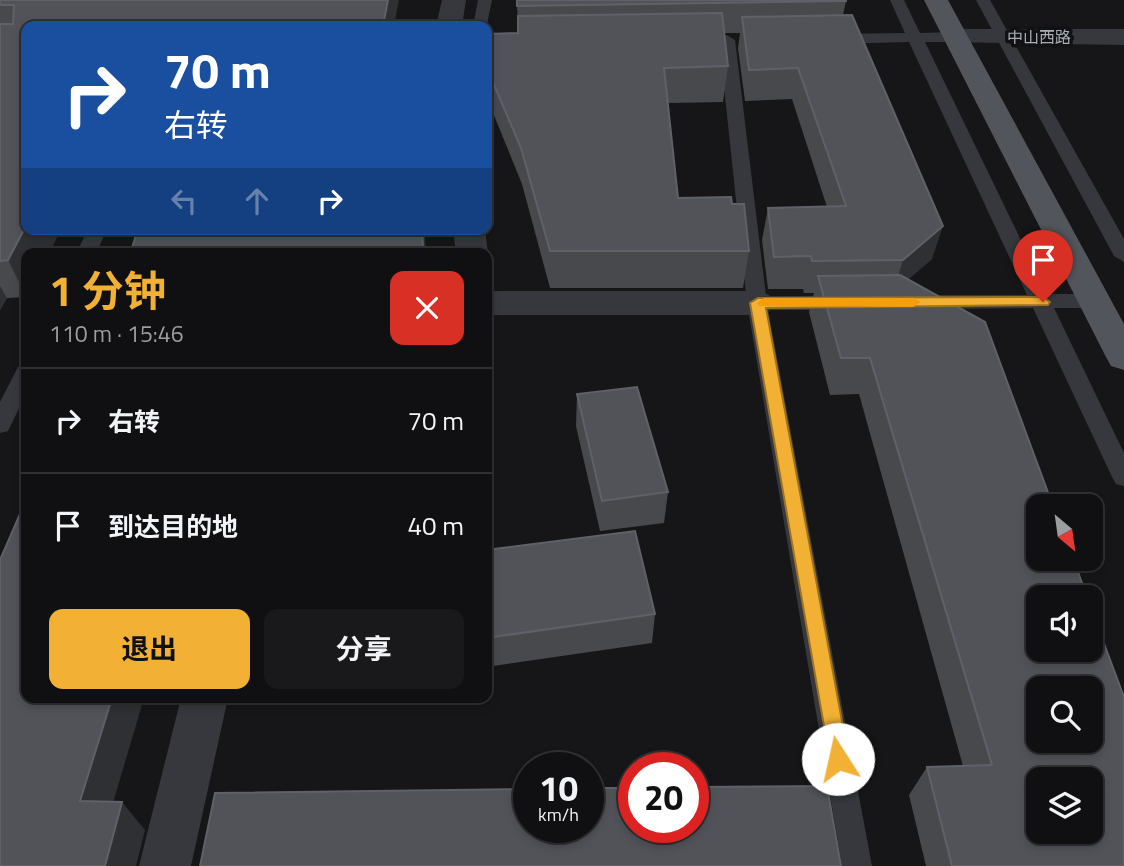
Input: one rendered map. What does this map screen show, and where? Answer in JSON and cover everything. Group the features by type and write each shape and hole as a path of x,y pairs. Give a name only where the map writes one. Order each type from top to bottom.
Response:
{"main road":[{"path":"936,0 1124,356"}],"street":[{"path":"450,21 454,0"},
{"name":"中山西路","path":"954,37 1124,37"},
{"path":"492,303 758,303"},
{"path":"165,866 204,703"}],"lane":[{"path":"482,21 485,0"},
{"path":"897,0 913,38 1043,302 1124,478"},
{"path":"983,0 1124,256"},
{"path":"820,39 954,37"},
{"path":"727,40 758,303 858,866"},
{"path":"893,302 1097,301"},
{"path":"758,303 866,303"},
{"path":"0,425 21,382"}],"building":[{"path":"0,0 388,0 384,21 21,21 21,235 8,260 0,261 0,24 13,24 14,5 0,5"},
{"path":"517,0 846,0 846,1 517,6"},
{"path":"722,13 728,66 664,68 678,198 731,197 732,204 744,204 749,251 550,251 521,148 492,80 492,34 518,33 518,16"},
{"path":"852,15 943,226 903,260 812,261 811,256 774,257 768,208 846,206 798,68 749,70 742,17"},
{"path":"136,235 422,235 423,247 401,248 132,248"},
{"path":"900,275 985,322 1049,494 1026,494 1026,571 1078,571 1083,585 1026,585 1026,662 1103,662 1103,641 1124,697 1124,866 952,866 927,767 992,765 870,358 841,358 818,276"},
{"path":"637,387 668,492 602,501 577,394"},
{"path":"21,512 21,703 110,703 80,801 122,802 105,866 0,866 0,560"},
{"path":"635,531 655,614 492,637 492,549"},
{"path":"827,786 841,866 200,866 215,793 513,789 513,843 604,843 604,788 618,788 618,843 709,843 709,787"}],"slow traffic":[{"path":"764,303 913,302"}],"route":[{"path":"838,759 758,303 1043,302"}]}
